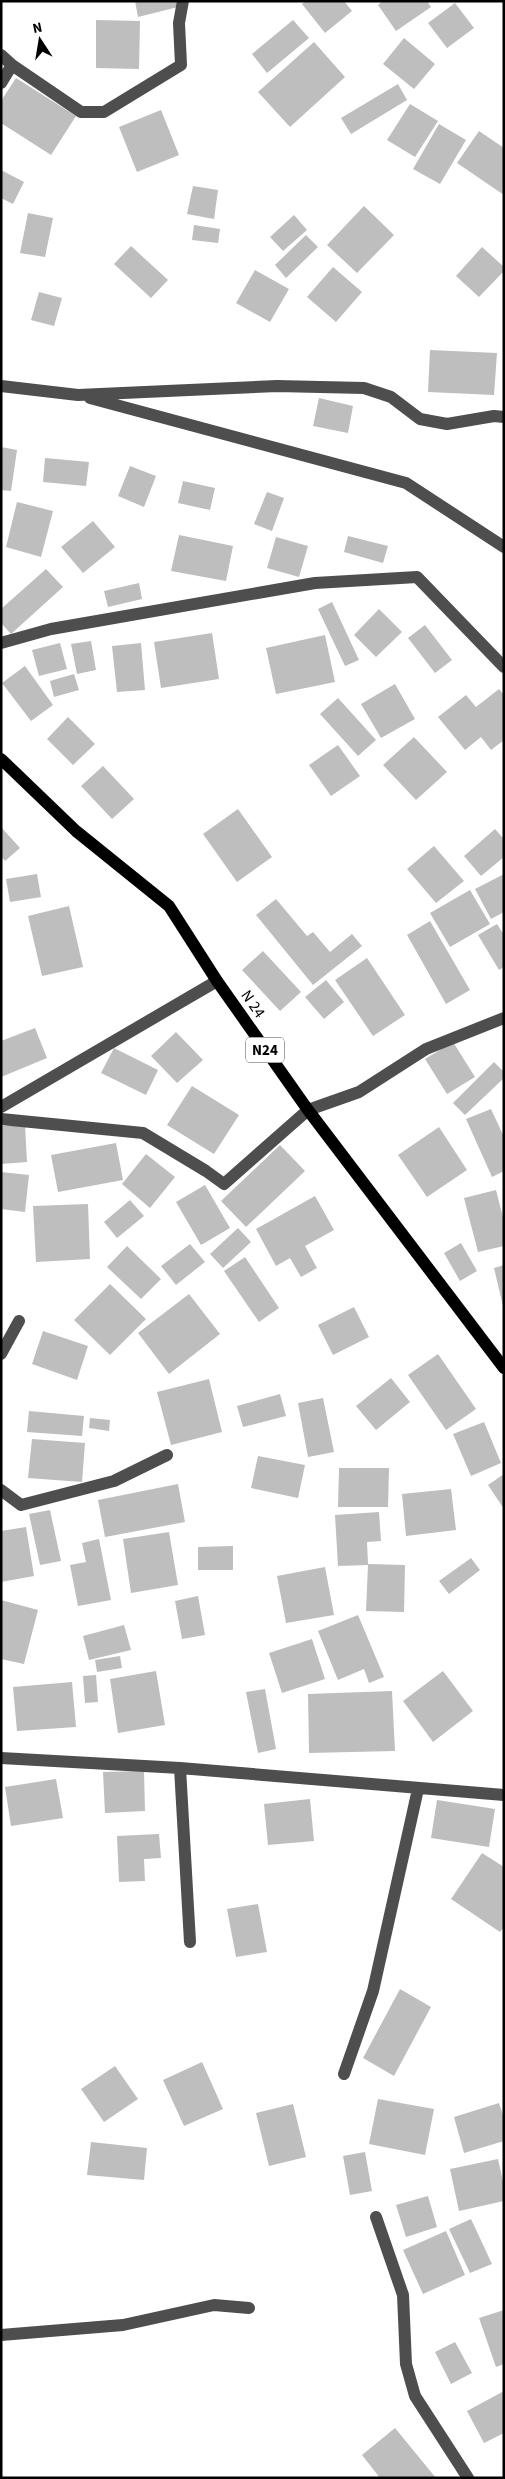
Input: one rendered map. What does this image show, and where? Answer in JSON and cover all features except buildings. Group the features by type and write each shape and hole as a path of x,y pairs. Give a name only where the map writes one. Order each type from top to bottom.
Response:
{"main road":[{"name":"N 24","path":"1,759 76,831 169,906 217,981 308,1110 504,1368"}],"street":[{"path":"1,55 12,65 81,112 104,112 181,65 179,23 183,1"},
{"path":"1,83 12,65"},
{"path":"1,386 78,395 406,483 504,548"},
{"path":"78,395 277,386 364,388 391,397 420,419 447,424 494,416 504,417"},
{"path":"1,642 51,629 315,583 417,576 504,667"},
{"path":"1,1107 217,981"},
{"path":"1,1119 143,1133 224,1184 308,1110 359,1092 426,1049 504,1018"},
{"path":"1,1354 19,1321"},
{"path":"1,1490 21,1505 114,1481 167,1455"},
{"path":"1,1758 180,1768 504,1795"},
{"path":"180,1768 190,1942"},
{"path":"344,2074 373,1991 418,1789"},
{"path":"376,2217 403,2295 406,2364 415,2396 468,2478"},
{"path":"1,2335 123,2325 214,2305 249,2308"}]}
